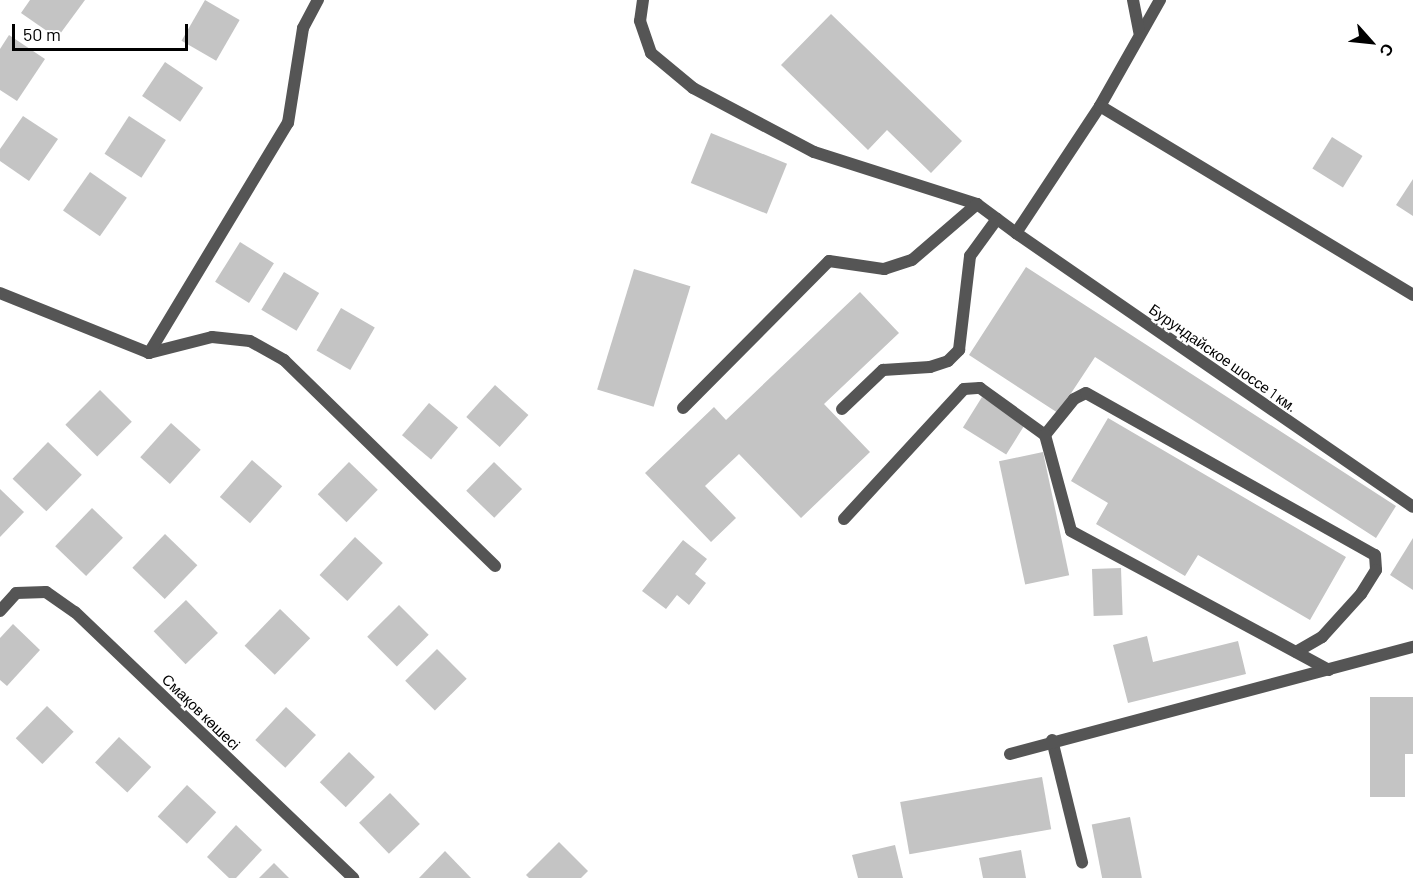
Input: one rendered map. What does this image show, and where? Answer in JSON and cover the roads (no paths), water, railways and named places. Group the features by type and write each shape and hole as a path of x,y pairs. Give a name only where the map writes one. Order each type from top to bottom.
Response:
{"street":[{"path":"149,353 288,123 303,28 318,0"},
{"name":"Бурундайское шоссе 1 км.","path":"643,0 640,21 651,52 693,88 814,152 977,204 1413,507"},
{"path":"1133,0 1139,32"},
{"path":"1016,233 1100,106 1139,32 1160,0"},
{"path":"1100,106 1413,295"},
{"path":"682,408 829,261 884,269 912,260 977,204"},
{"path":"842,409 883,370 930,367 948,361 958,350 970,256 997,219"},
{"path":"0,293 149,353 213,337 250,341 284,360 495,566"},
{"path":"844,519 964,389 980,388 1044,435 1071,531 1329,670"},
{"path":"1044,435 1074,399 1086,393 1375,555 1376,570 1361,594 1322,637 1296,652"},
{"name":"Смақов көшесі","path":"0,610 16,593 46,592 75,612 353,878"},
{"path":"1010,754 1052,740 1413,647"},
{"path":"1052,740 1082,862"}]}
